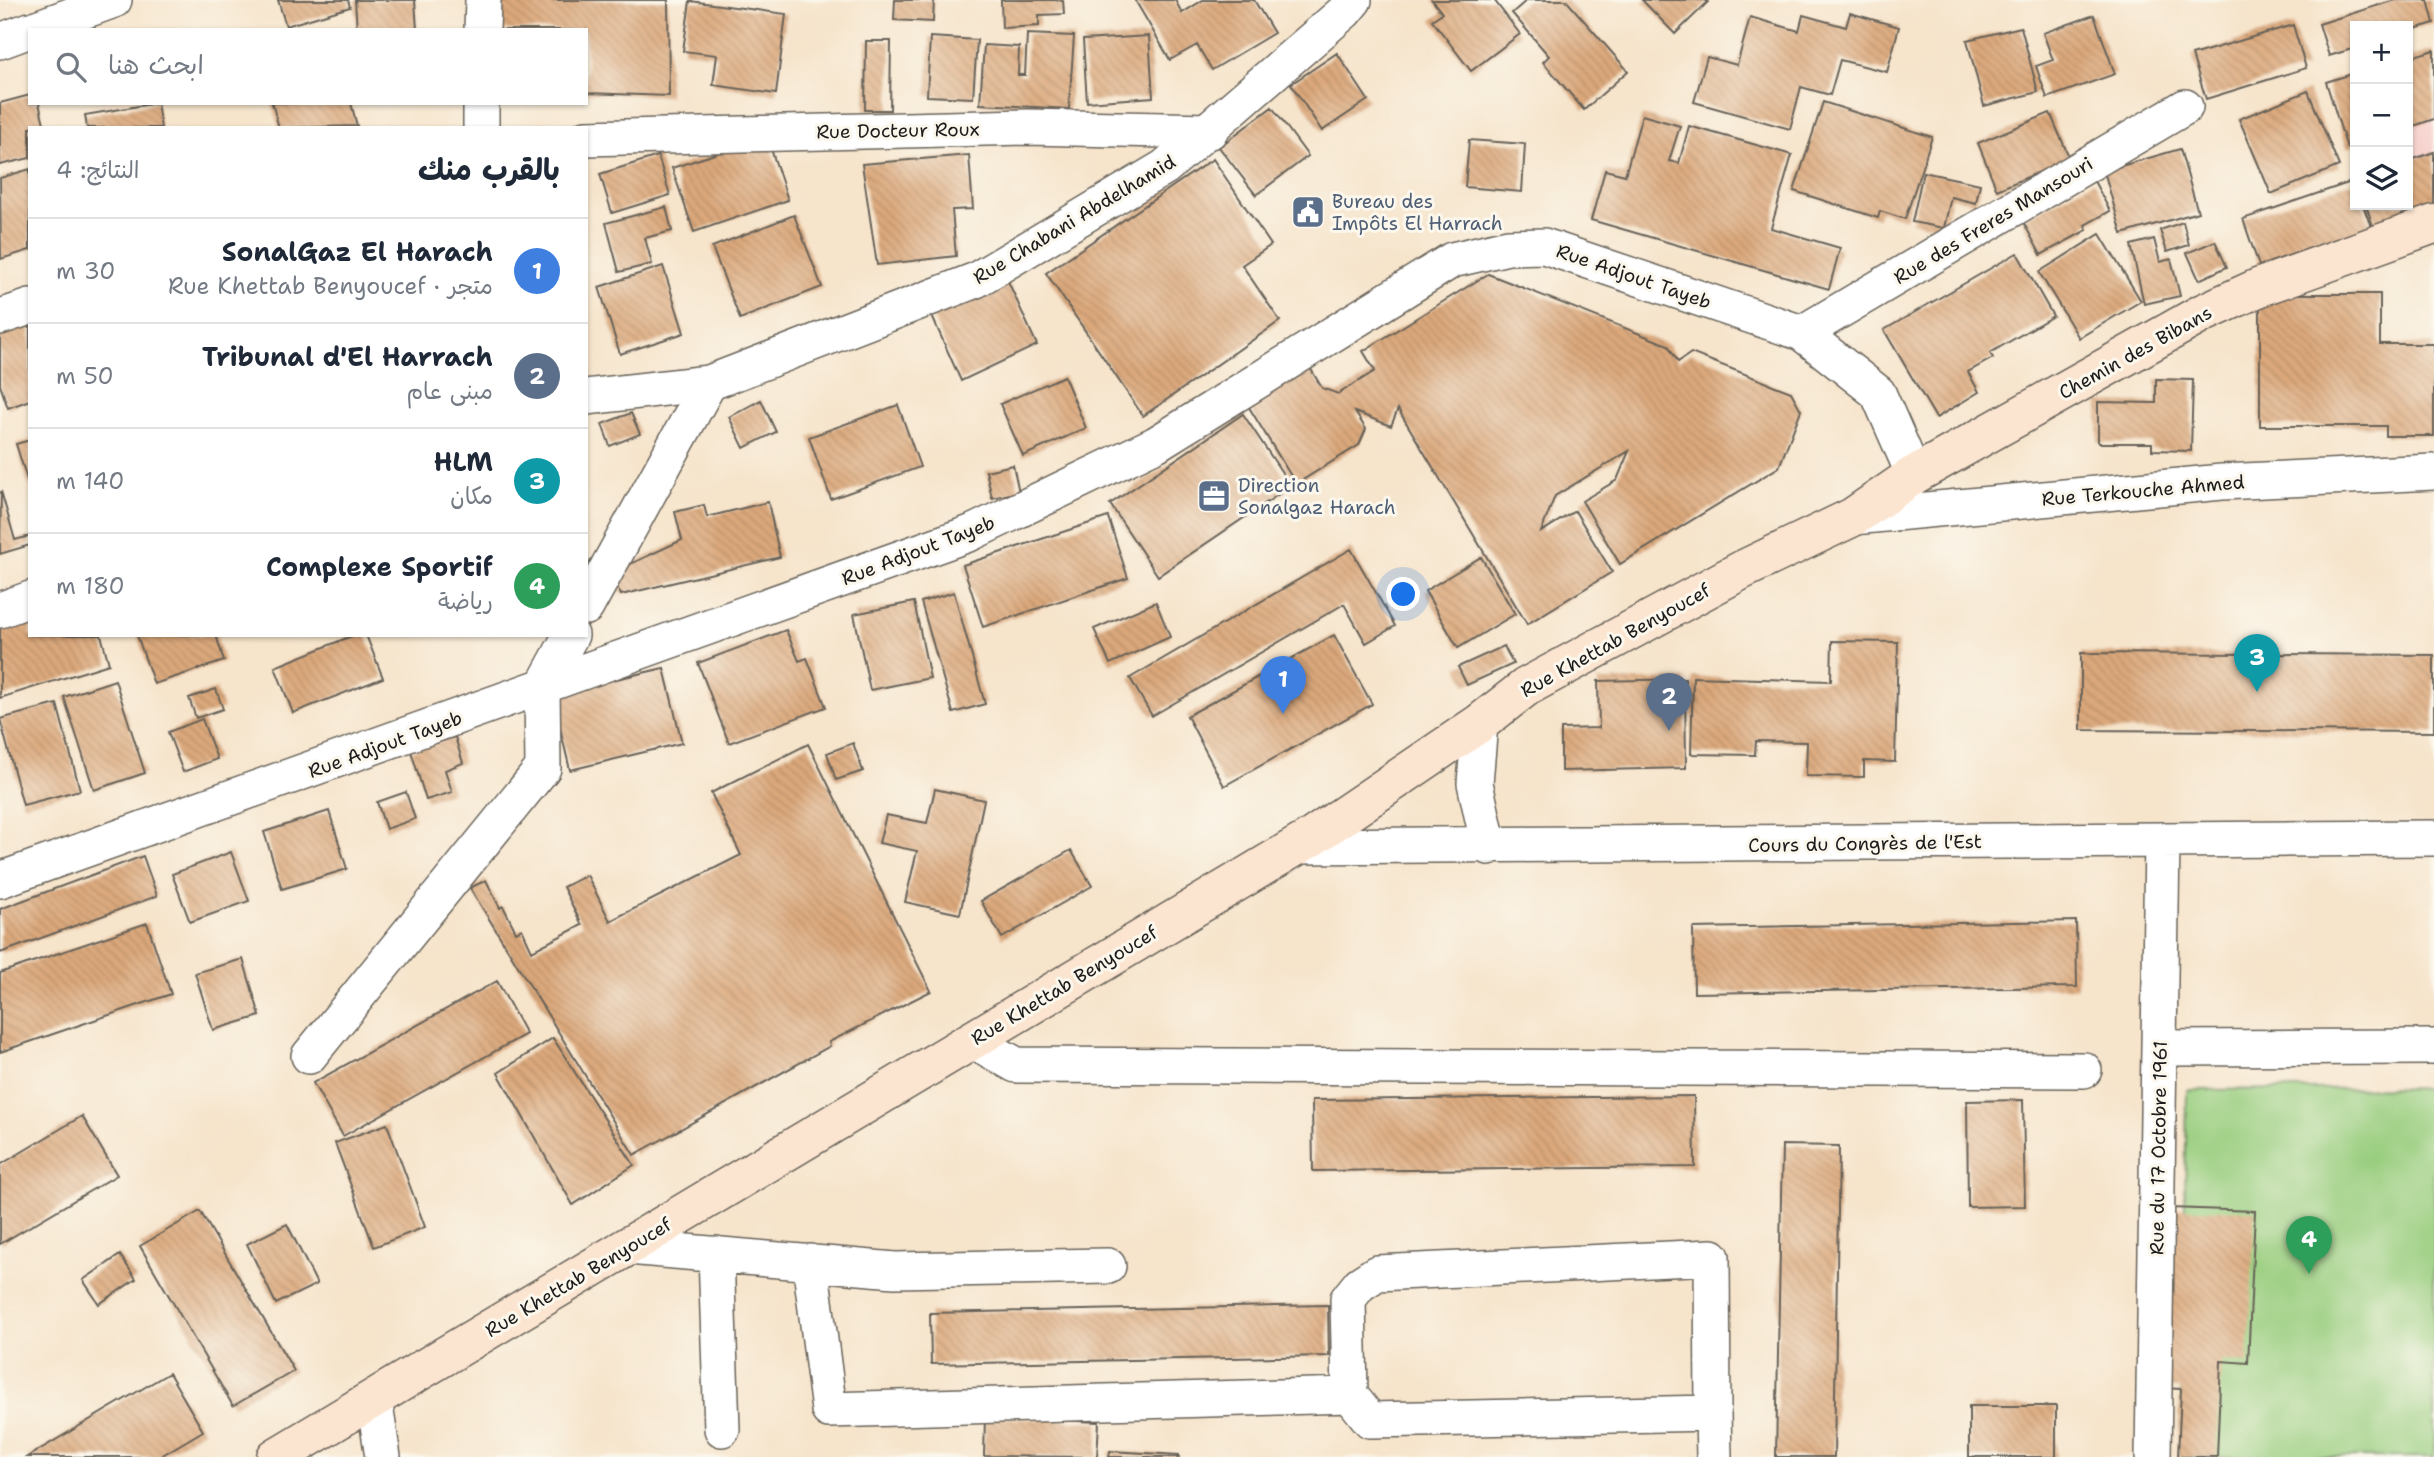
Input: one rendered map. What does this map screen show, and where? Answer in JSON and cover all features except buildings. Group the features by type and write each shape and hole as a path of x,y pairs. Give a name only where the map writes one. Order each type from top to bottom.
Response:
{"main road":[{"name":"Chemin des Bibans","path":"1853,517 1914,475 2203,313 2260,287 2434,224"},
{"name":"Rue Khettab Benyoucef","path":"276,1457 1296,846 1480,723 1526,687 1742,570 1853,517"}],"street":[{"path":"36,28 114,0"},
{"path":"482,28 483,0"},
{"name":"Rue Chabani Abdelhamid","path":"588,397 709,383 976,280 1165,167 1345,12 1354,0"},
{"path":"0,41 28,31"},
{"path":"481,105 481,126"},
{"name":"Rue des Freres Mansouri","path":"1802,333 2185,107"},
{"name":"Rue Docteur Roux","path":"588,138 1027,127 1210,131"},
{"name":"Rue Adjout Tayeb","path":"0,880 542,688 983,527 1156,444 1452,260 1508,247 1544,246 1802,333 1878,393 1914,475"},
{"path":"0,317 28,308"},
{"path":"588,603 709,383"},
{"name":"Rue Terkouche Ahmed","path":"1853,517 2222,482 2434,472"},
{"path":"0,610 28,600"},
{"path":"309,1056 543,768 542,688 570,637"},
{"path":"1480,723 1475,783 1489,847"},
{"name":"Cours du Congrès de l'Est","path":"1296,846 1489,847 2434,838"},
{"name":"Rue du 17 Octobre 1961","path":"2153,1457 2162,840"},
{"path":"972,1040 1016,1065 2084,1070"},
{"path":"2161,1048 2434,1047"},
{"path":"628,1247 895,1270 1108,1266"},
{"path":"716,1254 722,1429"},
{"path":"1713,1413 1370,1420 1350,1395 1348,1299 1360,1284 1377,1273 1712,1257 1714,1457"},
{"path":"810,1262 828,1410 1350,1395"},
{"path":"374,1399 383,1457"}],"shaded area":[{"path":"2434,50 2434,211 2375,232 2368,210 2413,210 2413,56"}],"green space":[{"path":"2434,1088 2434,1457 2180,1457 2187,1090"}],"place":[{"name":"Bureau des Impôts El Harrach","path":"1308,212"},
{"name":"Direction Sonalgaz Harach","path":"1214,496"},
{"name":"HLM","path":"2257,692"},
{"name":"SonalGaz El Harach","path":"1283,714"},
{"name":"Tribunal d'El Harrach","path":"1669,731"},
{"name":"Complexe Sportif","path":"2309,1274"}]}
